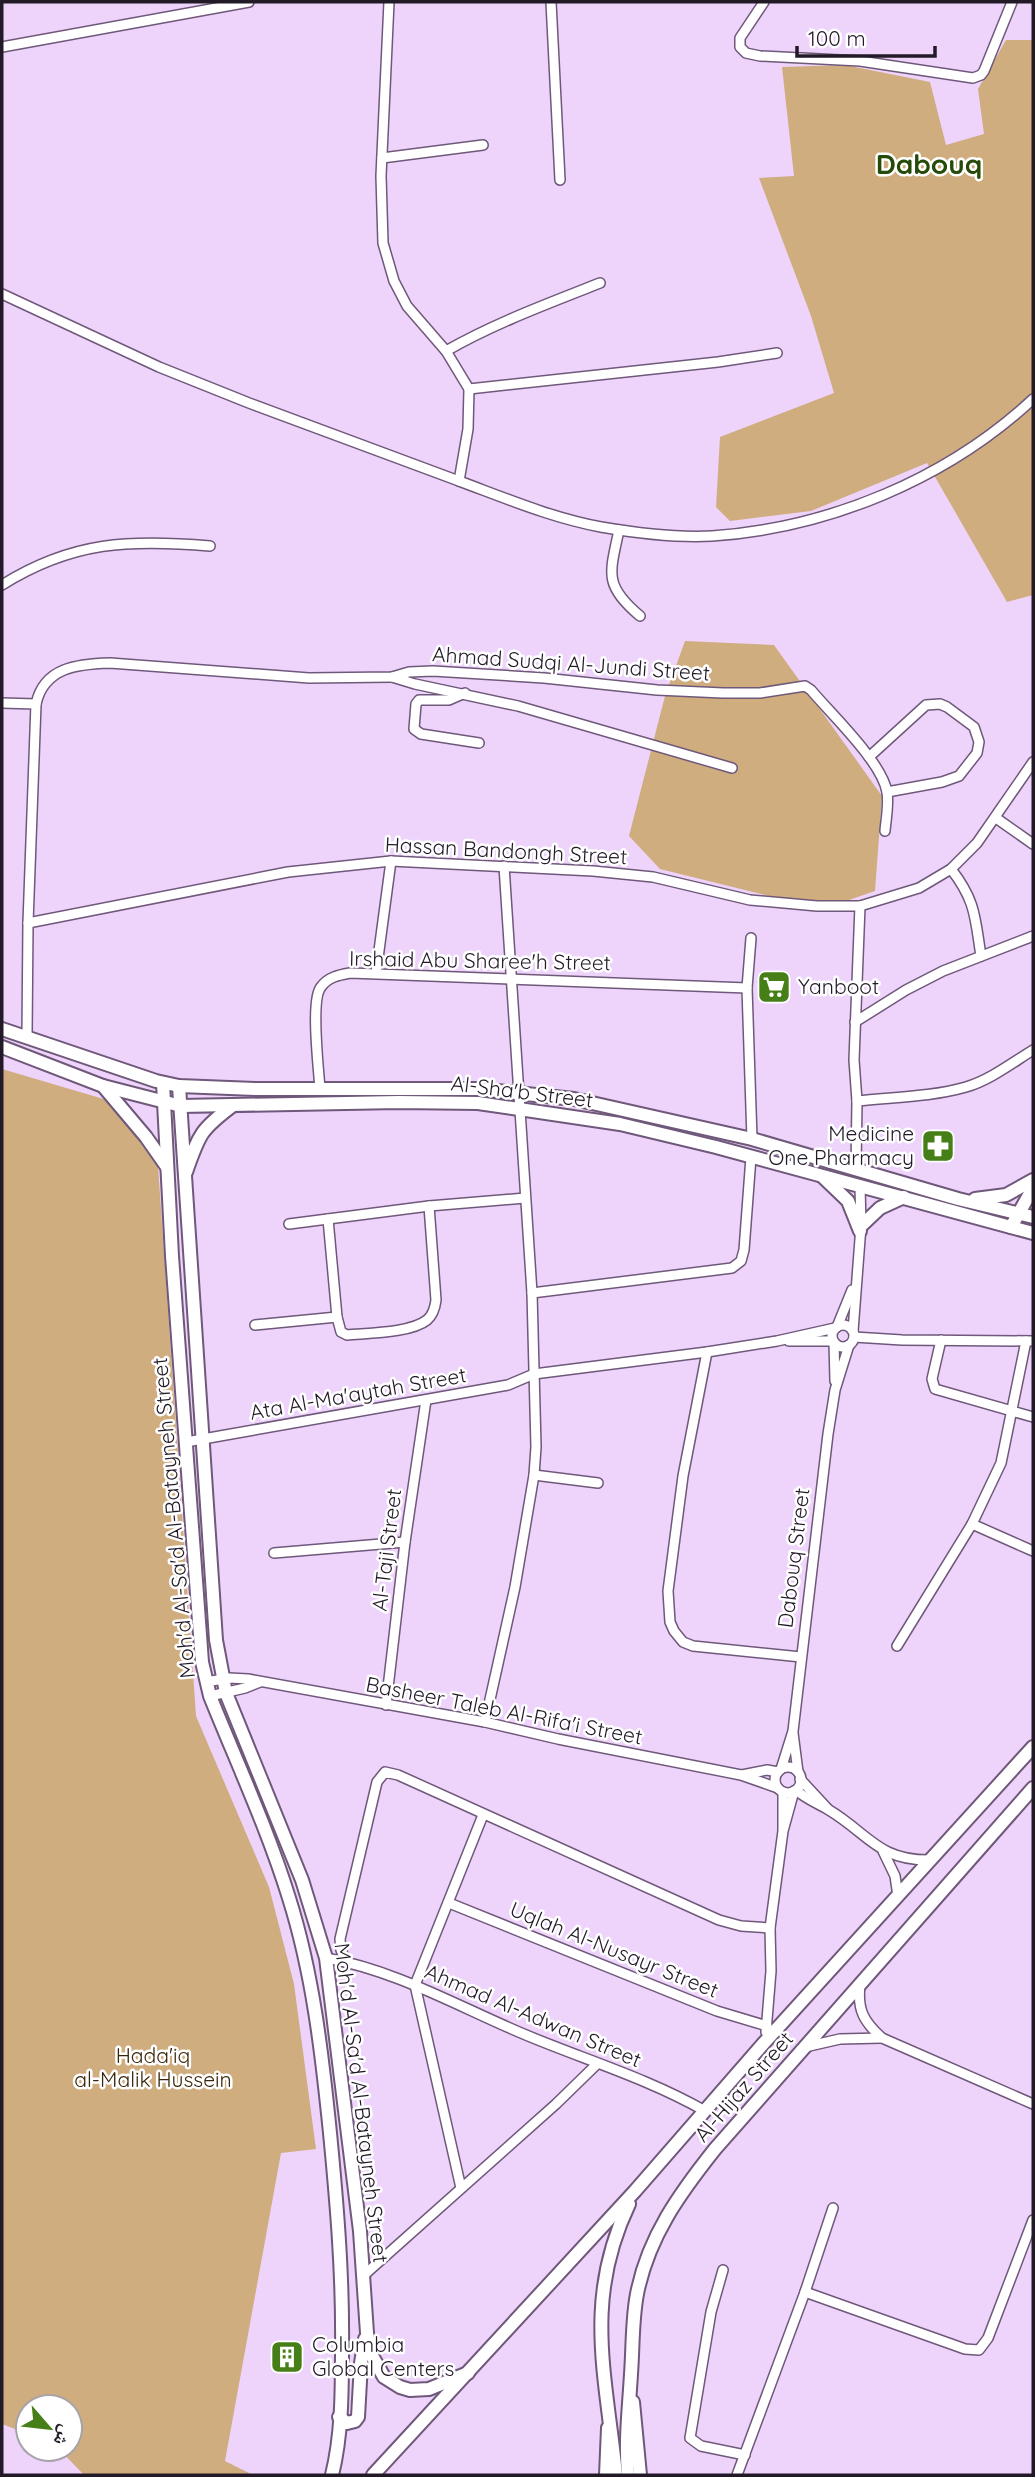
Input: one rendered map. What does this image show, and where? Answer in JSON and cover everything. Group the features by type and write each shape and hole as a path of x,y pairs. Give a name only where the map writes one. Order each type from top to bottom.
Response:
{"main road":[{"name":"Al-Sha'b Street","path":"2,1029 179,1086 320,1090 456,1088 574,1100 752,1139 958,1199 1033,1216"},
{"name":"Al-Sha'b Street","path":"2,1046 103,1086 181,1106 478,1103 620,1124 905,1197 1029,1232"},
{"name":"Moh'd Al-Sa'd Al-Batayneh Street","path":"163,1083 162,1103 202,1662 210,1696 290,1899 312,1997 324,2080 340,2233 343,2325 339,2417 332,2475"},
{"path":"103,1086 146,1137 167,1167"},
{"name":"Moh'd Al-Sa'd Al-Batayneh Street","path":"179,1086 216,1640 226,1693 302,1880 326,1958 360,2231 366,2333 378,2369 391,2383 400,2387 429,2389 468,2373"},
{"path":"186,1172 204,1129 232,1106"},
{"path":"820,1175 848,1201 860,1228 885,1205 905,1197"},
{"path":"958,1199 985,1199 1006,1195 1033,1180"},
{"path":"1012,1227 1033,1188"},
{"path":"1029,1232 1033,1216"},
{"name":"Al-Hijaz Street","path":"373,2475 635,2191 763,2044 1033,1747"},
{"name":"Al-Hijaz Street","path":"640,2475 631,2374 631,2339 637,2295 649,2251 660,2227 683,2189 803,2047 1033,1788"},
{"name":"Al-Hijaz Street","path":"606,2475 610,2417 602,2360 600,2308 613,2241 635,2191"},
{"path":"340,2233 360,2231"},
{"path":"339,2417 346,2423 351,2423 358,2417 366,2333"},
{"path":"628,2475 626,2421 631,2374"},
{"path":"610,2417 616,2475"}],"street":[{"path":"2,47 249,2"},
{"path":"389,2 382,158 383,243 400,295 414,316 446,351 469,388 468,429 460,481"},
{"path":"551,2 560,180"},
{"path":"764,2 740,38 740,47 746,52 773,57 851,60 973,78 984,71 1012,2"},
{"path":"382,158 483,145"},
{"path":"446,351 521,313 600,284"},
{"path":"2,294 159,368 249,403 574,521 619,530 709,536 742,533 824,516 880,496 949,462 994,432 1033,399"},
{"path":"469,388 718,362 777,353"},
{"path":"619,530 611,569 614,586 623,602 639,616"},
{"path":"2,585 63,556 108,544 171,542 210,546"},
{"name":"Ahmad Sudqi Al-Jundi Street","path":"36,704 42,688 51,677 62,670 102,664 309,678 392,677 409,672 433,671 723,693 775,691 805,685 869,757 880,776 887,792 885,831"},
{"path":"392,677 518,706 732,768"},
{"path":"465,693 446,701 418,701 414,729 421,734 480,743"},
{"path":"2,703 36,704 27,1036"},
{"path":"869,757 926,705 940,704 947,707 974,727 979,742 977,753 959,776 942,782 887,792"},
{"name":"Hassan Bandongh Street","path":"28,923 288,872 391,861 638,875 750,900 817,906 860,906 919,888 951,869 977,843 1033,762"},
{"path":"996,818 1033,844"},
{"path":"376,973 391,861"},
{"path":"485,1722 513,1600 534,1475 536,1422 532,1293 504,866"},
{"path":"951,869 969,893 981,956"},
{"path":"856,1168 855,1022 860,906"},
{"path":"855,1022 906,990 943,971 1033,936"},
{"path":"751,938 747,988 752,1139"},
{"name":"Irshaid Abu Sharee'h Street","path":"320,1090 317,994 323,984 333,977 350,973 376,973 747,988"},
{"path":"857,1101 932,1094 968,1086 993,1075 1033,1050"},
{"path":"532,1293 732,1268 741,1261 744,1250 751,1157"},
{"name":"Dabouq Street","path":"779,1771 793,1731 817,1510 835,1390 852,1338 860,1228 860,1186"},
{"path":"289,1224 429,1206 525,1198"},
{"path":"328,1219 337,1317 341,1332 347,1335 407,1328 428,1319 436,1300 429,1206"},
{"name":"Dabouq Street","path":"836,1327 855,1282"},
{"path":"255,1325 337,1317"},
{"path":"777,1341 846,1325 852,1338"},
{"path":"833,1341 832,1333 836,1327"},
{"path":"777,1341 833,1341 839,1346 852,1338 1030,1341 1011,1410 1001,1463 972,1524 897,1646"},
{"path":"941,1340 932,1378 935,1389 1033,1417"},
{"name":"Ata Al-Ma'aytah Street","path":"186,1442 508,1385 534,1374 777,1341"},
{"name":"Dabouq Street","path":"833,1341 835,1390"},
{"path":"707,1352 683,1476 670,1566 670,1622 677,1638 693,1646 801,1657"},
{"name":"Al-Taji Street","path":"386,1705 405,1542 426,1400"},
{"path":"534,1475 597,1483"},
{"path":"972,1524 1033,1551"},
{"path":"274,1553 405,1542"},
{"name":"Basheer Taleb Al-Rifa'i Street","path":"206,1682 240,1678 485,1722 741,1775 780,1790"},
{"name":"Basheer Taleb Al-Rifa'i Street","path":"210,1696 260,1682"},
{"name":"Dabouq Street","path":"793,1731 799,1776"},
{"path":"783,1831 780,1790 775,1782 779,1771 790,1768 828,1810"},
{"name":"Basheer Taleb Al-Rifa'i Street","path":"741,1775 767,1770 779,1771"},
{"path":"346,1961 340,1939 380,1777 385,1772 398,1775 719,1920 741,1926 770,1927"},
{"path":"763,2044 771,1971 770,1927 783,1831 799,1776"},
{"path":"780,1790 795,1790 828,1810 883,1851 903,1857 931,1860"},
{"path":"461,2188 415,1985 483,1815"},
{"path":"883,1851 895,1876 898,1896"},
{"name":"Uqlah Al-Nusayr Street","path":"449,1903 717,2011 767,2026"},
{"name":"Ahmad Al-Adwan Street","path":"326,1958 346,1961 415,1985 497,2023 677,2095 705,2111"},
{"path":"860,1983 859,2004 862,2015 870,2027 883,2038 1033,2104"},
{"path":"803,2047 840,2039 883,2038"},
{"path":"363,2276 556,2104 597,2064"},
{"path":"737,2475 833,2208"},
{"path":"805,2292 965,2349 979,2350 988,2338 1033,2220"},
{"path":"723,2270 711,2312 690,2438 701,2446 745,2455"}],"green space":[{"path":"1006,40 1033,40 1033,595 1007,602 927,463 811,511 730,521 716,507 720,437 834,393 811,316 759,178 794,176 782,67 845,65 930,82 946,145 984,134 978,89"},
{"path":"685,641 774,645 882,796 875,891 846,901 781,899 660,869 629,836 665,696"},
{"name":"Hada'iq al-Malik Hussein","path":"2,1069 107,1100 135,1130 158,1166 196,1716 269,1887 294,1984 316,2149 281,2153 225,2461 253,2475 84,2475 72,2463 84,2463 84,2393 14,2393 14,2429 2,2424"}],"place":[{"name":"Yanboot","path":"774,987"},
{"name":"Medicine One Pharmacy","path":"938,1146"},
{"name":"Columbia Global Centers","path":"287,2357"}],"district":[{"name":"Dabouq","path":"929,164"}]}
